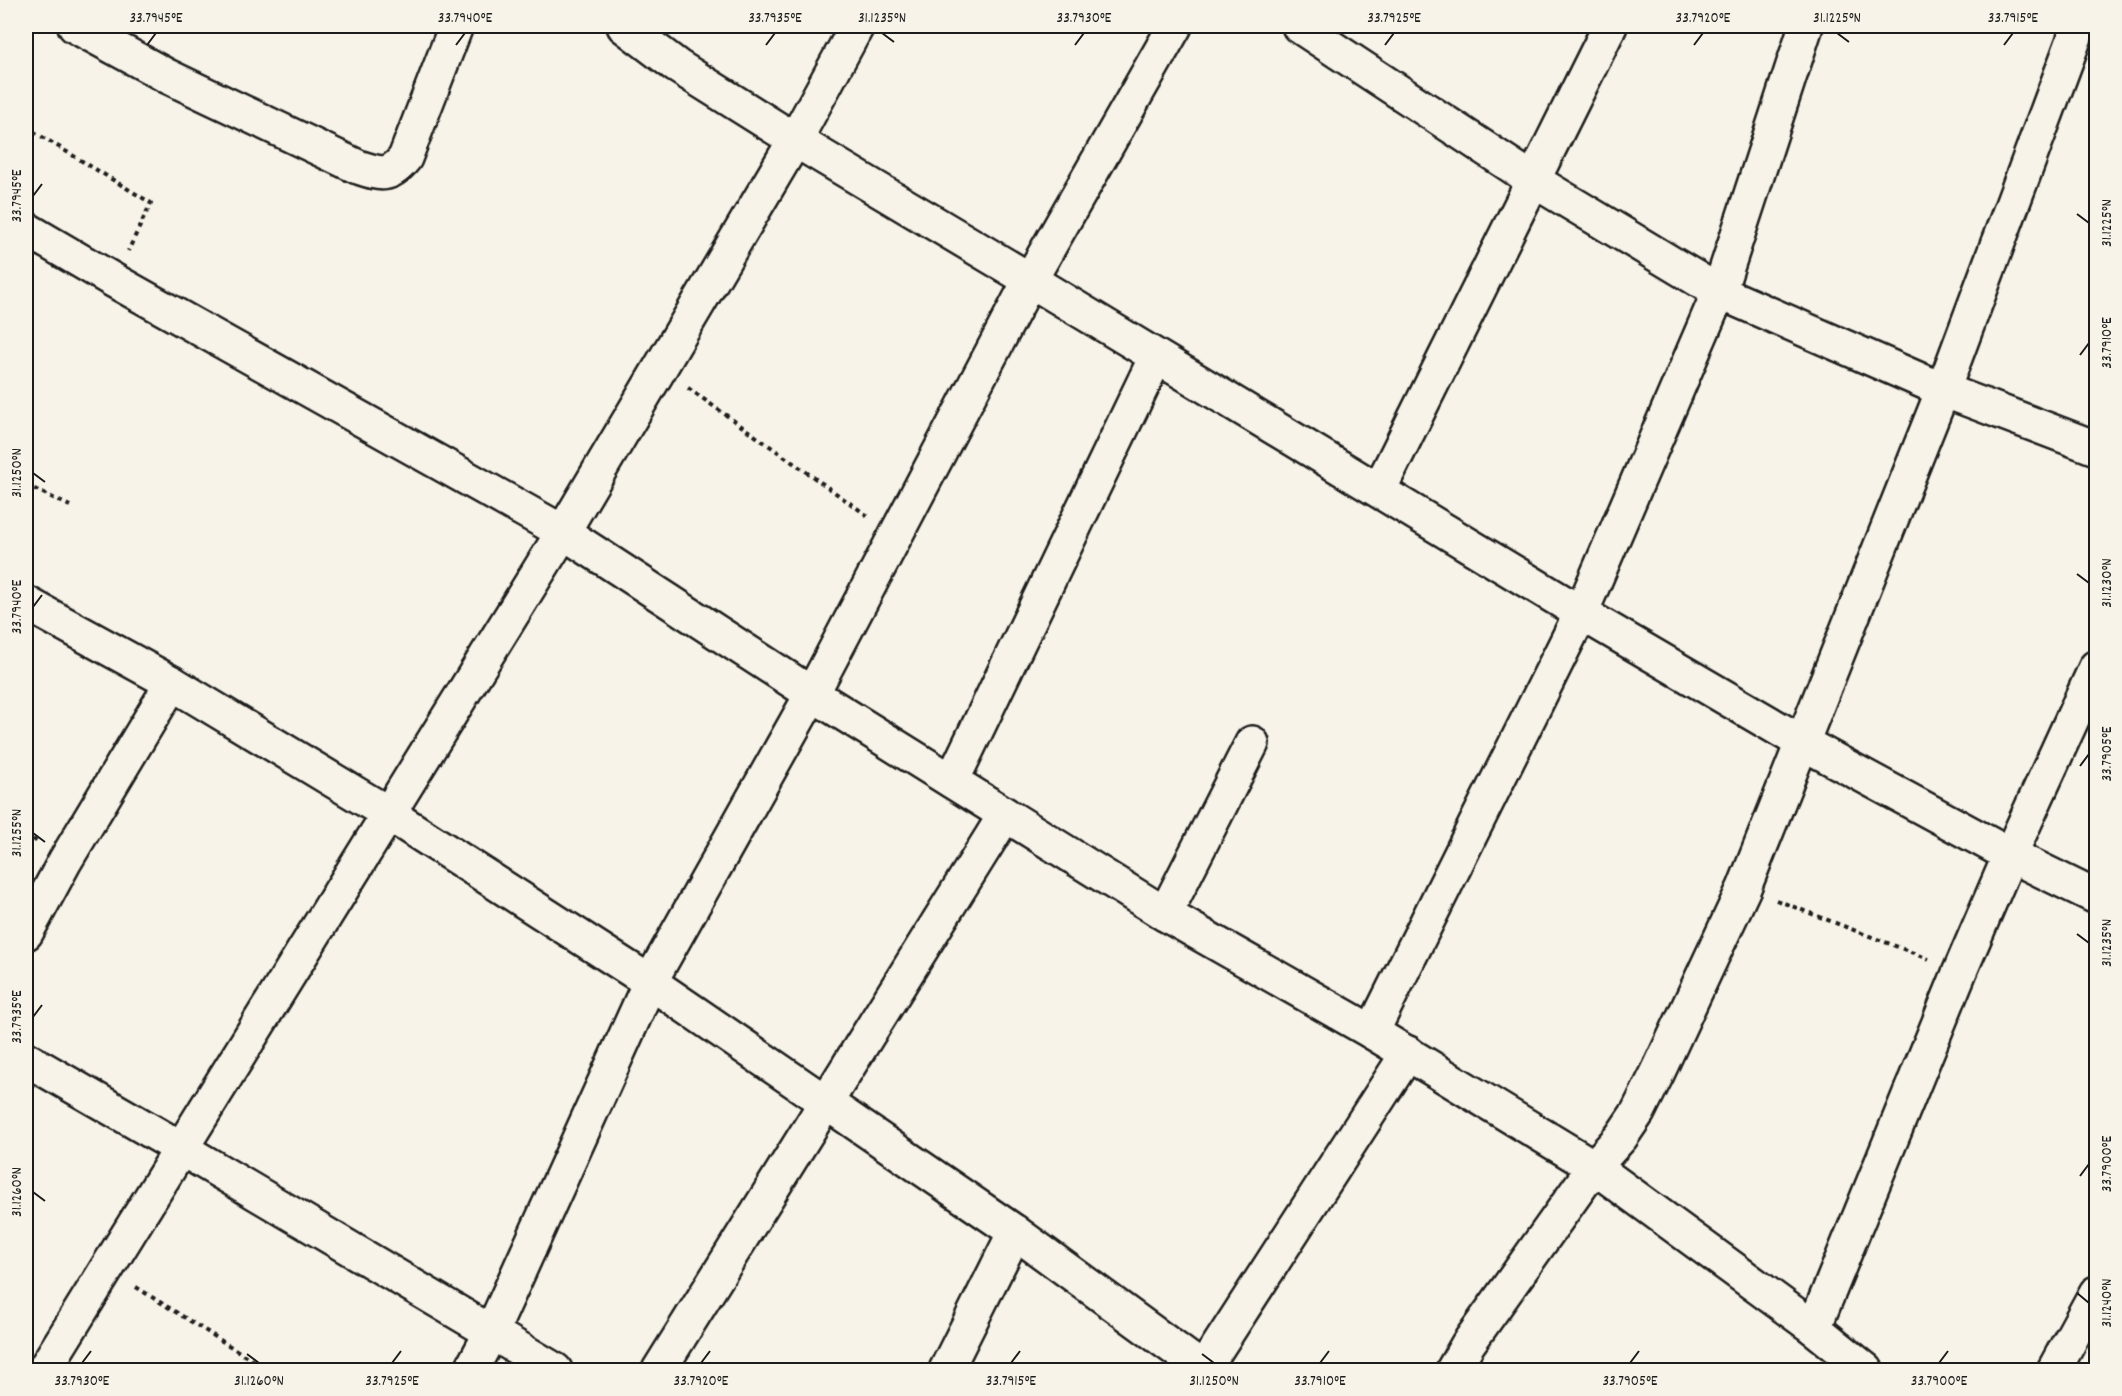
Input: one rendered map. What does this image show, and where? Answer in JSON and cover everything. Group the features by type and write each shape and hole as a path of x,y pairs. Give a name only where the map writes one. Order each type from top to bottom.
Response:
{"street":[{"path":"91,29 167,76 235,109 358,167 378,173 389,173 397,168 405,158 456,26"},
{"path":"624,26 677,66 795,141 1030,280 1581,613 1803,743 2010,855 2097,897"},
{"path":"45,1371 563,532 795,141 856,26"},
{"path":"471,1371 491,1333 650,982 812,694 1030,280 1175,26"},
{"path":"1299,26 1533,180 1719,292 1943,390 2097,448"},
{"path":"1379,490 1610,26"},
{"path":"1372,1032 1581,613 1719,292 1806,26"},
{"path":"1453,1371 1468,1344 1594,1167 1621,1137 1650,1090 1744,888 1803,743 1943,390 2079,26"},
{"path":"26,229 563,532 812,694 1165,914 1408,1053 1594,1167 1814,1328 1866,1371"},
{"path":"952,781 1156,357"},
{"path":"26,603 172,683 389,814 650,982 1015,1232 1203,1370 1408,1053"},
{"path":"1814,1328 2010,855 2097,667"},
{"path":"26,933 65,861 172,683"},
{"path":"1165,914 1252,743"},
{"path":"659,1371 1005,815"},
{"path":"26,1059 555,1371"},
{"path":"946,1371 1015,1232"},
{"path":"2054,1371 2097,1293"}],"path":[{"path":"26,127 151,203 113,280"},
{"path":"661,369 897,536"},
{"path":"26,485 70,507"},
{"path":"1744,888 1960,972"},
{"path":"107,1269 268,1371"}]}
